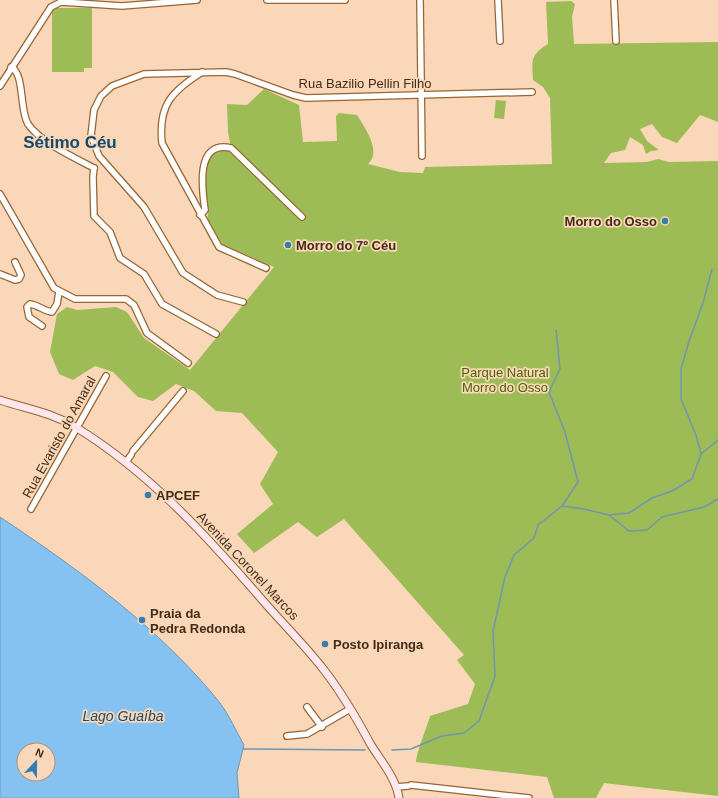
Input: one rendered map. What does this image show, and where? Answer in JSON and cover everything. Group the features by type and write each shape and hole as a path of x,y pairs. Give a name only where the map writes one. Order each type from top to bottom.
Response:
{"main road":[{"name":"Avenida Coronel Marcos","path":"0,400 44,412 76,428 126,462 171,502 234,566 325,671 350,709 396,787 399,798"}],"street":[{"path":"0,86 11,67 34,36 51,7 56,4 62,2 122,6 196,0"},
{"path":"267,0 345,0"},
{"path":"420,0 422,156"},
{"path":"498,0 500,41"},
{"path":"614,0 616,41"},
{"path":"11,67 17,72 23,108 28,123 38,135 94,168"},
{"path":"202,72 185,84 167,102 162,113 160,128 162,143 200,215 219,247 266,268"},
{"name":"Rua Bazilio Pellin Filho","path":"243,302 217,295 183,273 144,206 103,162 91,136 92,122 94,110 101,96 112,86 144,74 202,72 235,74 293,95 306,98 532,92"},
{"path":"200,215 205,210 201,186 205,159 213,149 218,147 231,148 302,217"},
{"path":"103,162 94,168 94,216 110,232 120,258 144,274 162,305 216,334"},
{"path":"0,194 53,288 75,299 125,299 134,304 147,333 188,363"},
{"path":"0,274 15,280 19,279 20,275 15,262"},
{"path":"42,326 29,317 27,307 30,304 36,305 48,312 52,312 57,304 59,292"},
{"name":"Rua Evaristo do Amaral","path":"31,509 106,376"},
{"path":"126,462 183,391"},
{"path":"307,707 322,727"},
{"path":"287,736 306,734 322,727 350,709"},
{"path":"396,787 409,786 529,798"}],"green space":[{"name":"Parque Natural Morro do Osso","path":"571,1 575,4 572,17 574,44 718,42 718,122 700,115 677,143 662,137 652,124 640,129 647,141 659,150 651,151 646,154 643,145 630,137 625,150 611,153 604,163 647,162 658,159 669,162 718,161 718,796 604,783 596,798 554,798 547,777 416,762 418,750 430,716 468,704 475,684 457,660 464,655 344,519 317,537 298,522 254,553 237,534 273,504 260,484 278,452 242,413 216,411 194,391 176,384 153,401 138,397 113,372 95,366 73,380 59,374 50,352 57,314 67,307 77,310 116,307 127,312 144,338 190,370 274,267 222,244 208,219 207,200 203,188 207,158 214,150 231,148 228,132 227,104 247,105 264,89 299,105 303,142 337,141 336,116 339,113 357,115 368,133 373,146 372,159 368,164 400,172 423,173 425,167 552,164 550,98 543,87 533,80 533,59 538,51 548,44 546,2"},
{"path":"52,8 92,8 92,68 84,68 84,72 52,72"},
{"path":"496,100 506,101 504,119 494,118"}],"water":[{"name":"Lago Guaíba","path":"0,517 59,557 117,602 172,650 220,703 244,745 237,773 239,798 0,798"}],"waterway":[{"path":"392,750 411,749 442,736 464,733 479,721 495,676 493,631 505,577 514,555 534,538 538,525 562,506 609,515 629,513 652,498 672,491 692,479 701,454 696,435 681,399 681,369 689,341 703,303 712,269"},
{"path":"556,330 560,369 549,392 565,432 578,482 562,506"},
{"path":"701,454 718,440"},
{"path":"609,515 629,531 647,530 662,517 704,507 718,499"},
{"path":"243,749 365,750"}],"place":[{"name":"Morro do Osso","path":"665,221"},
{"name":"Morro do 7º Céu","path":"288,245"},
{"name":"APCEF","path":"148,495"},
{"name":"Praia da Pedra Redonda","path":"142,620"},
{"name":"Posto Ipiranga","path":"325,644"}],"district":[{"name":"Sétimo Céu","path":"70,142"}]}
